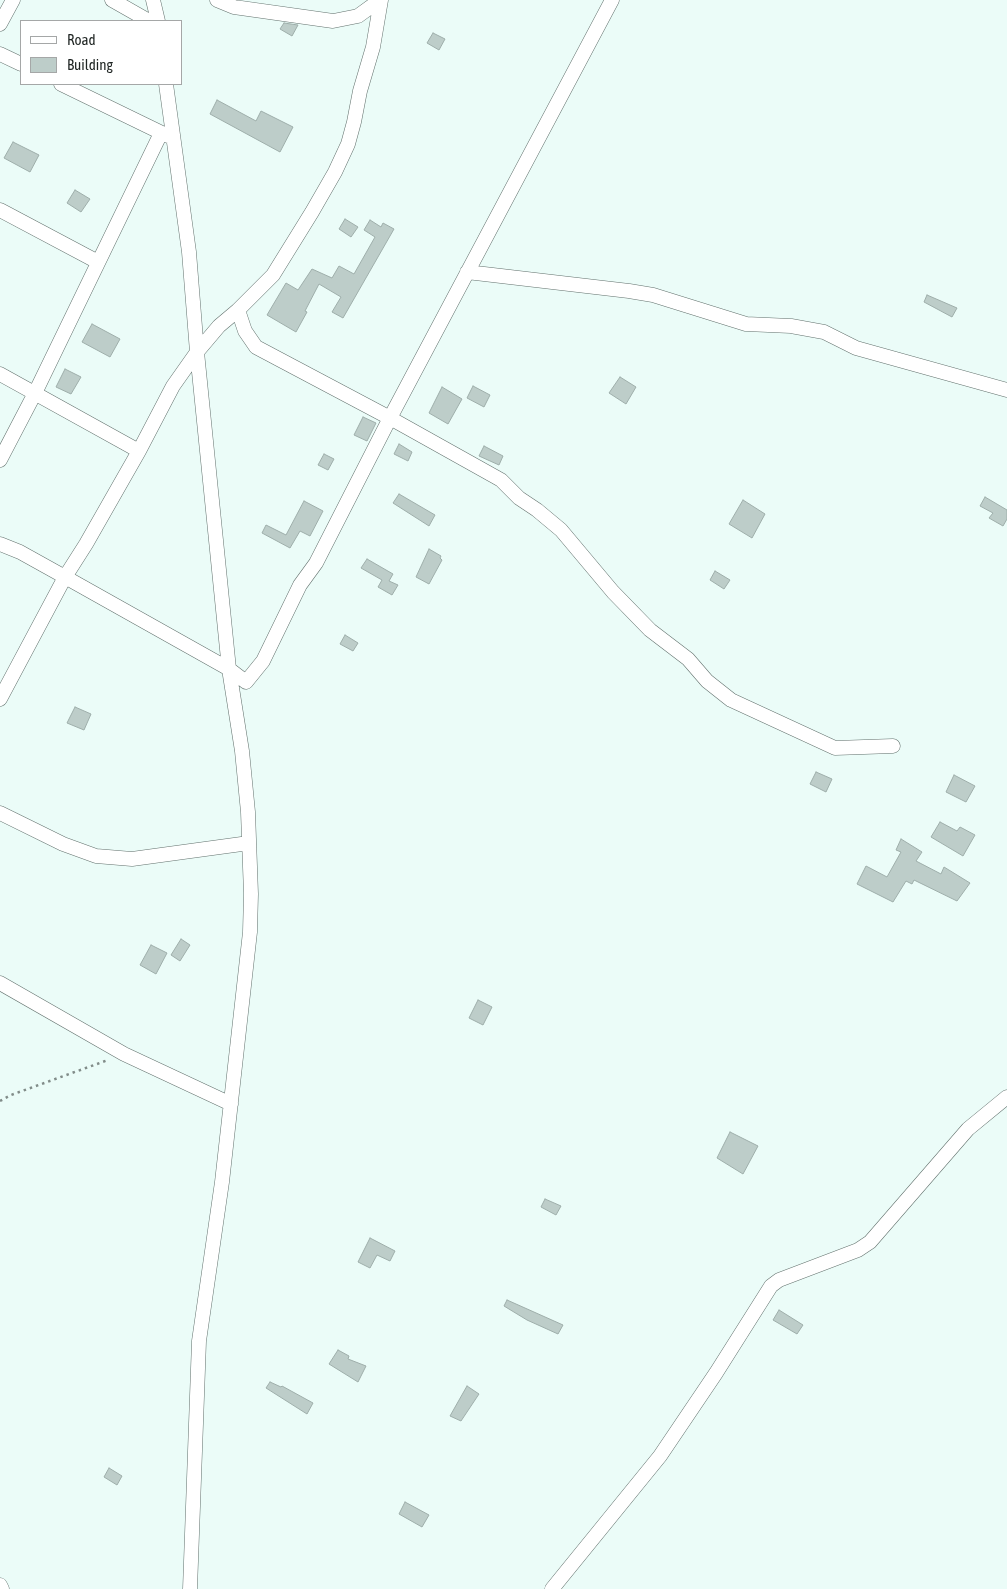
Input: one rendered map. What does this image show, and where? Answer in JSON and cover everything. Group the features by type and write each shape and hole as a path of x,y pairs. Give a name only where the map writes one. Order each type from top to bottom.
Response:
{"street":[{"path":"0,24 13,0"},
{"path":"112,0 147,20"},
{"path":"153,0 158,20"},
{"path":"217,0 234,7 333,21 358,16 380,0"},
{"path":"0,699 66,576 140,451 173,386 197,352 219,326 238,310 273,274 335,172 348,144 375,40 380,0"},
{"path":"0,544 20,552 66,576 229,669 246,682 263,661 300,585 316,563 390,418 612,0"},
{"path":"0,54 20,64"},
{"path":"63,85 167,136"},
{"path":"166,85 167,136 189,252 197,352 229,669 242,751 248,812 251,894 250,932 222,1182 199,1341 190,1589"},
{"path":"0,460 35,393 98,262 167,136"},
{"path":"0,210 98,262"},
{"path":"467,272 653,295 746,324 791,326 824,332 856,348 1007,390"},
{"path":"238,310 245,331 256,347 390,418 501,480 519,498 561,530 613,592 650,630 688,659 708,681 731,700 835,748 893,746"},
{"path":"0,374 140,451"},
{"path":"0,813 63,844 96,856 132,859 249,843"},
{"path":"0,982 124,1054 231,1104"},
{"path":"552,1589 660,1456 716,1374 771,1286 779,1280 858,1250 870,1242 968,1129 1007,1097"},
{"path":"0,1585 2,1589"}],"path":[{"path":"0,1101 11,1095 124,1054"}],"building":[{"path":"284,23 298,25 292,36 280,29"},
{"path":"433,33 445,39 439,50 427,43"},
{"path":"217,100 256,121 261,111 293,127 280,152 210,114"},
{"path":"13,142 39,155 30,172 4,158"},
{"path":"75,190 90,199 81,212 67,203"},
{"path":"345,219 358,227 351,237 339,229"},
{"path":"370,220 381,227 383,223 394,229 343,318 332,312 341,297 319,284 296,332 267,315 286,283 298,290 312,269 332,278 339,266 354,274 375,237 364,230"},
{"path":"927,295 957,308 952,317 924,302"},
{"path":"92,324 120,339 110,357 82,342"},
{"path":"65,369 81,377 71,394 56,387"},
{"path":"620,377 636,387 626,404 609,393"},
{"path":"473,386 490,395 484,407 467,398"},
{"path":"442,387 462,399 448,424 429,413"},
{"path":"363,417 376,423 367,441 354,435"},
{"path":"399,444 412,452 408,461 394,454"},
{"path":"484,446 503,456 499,465 479,456"},
{"path":"324,454 334,459 328,470 318,465"},
{"path":"399,494 435,515 429,526 393,503"},
{"path":"985,497 1007,510 1007,519 1003,526 989,518 993,513 980,506"},
{"path":"743,500 765,514 752,538 729,524"},
{"path":"304,501 323,511 310,536 300,531 290,548 262,533 266,525 286,535"},
{"path":"429,549 441,556 442,560 429,584 416,577"},
{"path":"367,559 393,574 389,581 398,585 392,595 378,587 382,580 361,568"},
{"path":"715,571 730,580 724,589 710,580"},
{"path":"345,635 358,643 353,651 340,644"},
{"path":"75,707 91,714 84,730 67,723"},
{"path":"816,772 832,779 826,792 810,784"},
{"path":"954,775 975,786 966,802 946,792"},
{"path":"940,822 957,831 960,827 975,835 963,856 931,837"},
{"path":"901,839 922,852 916,861 941,874 944,867 970,883 957,901 914,880 912,884 906,881 893,902 857,884 866,866 887,877 901,852 896,850"},
{"path":"181,939 190,945 180,961 171,955"},
{"path":"151,945 167,953 156,974 140,965"},
{"path":"478,1000 492,1007 483,1025 469,1018"},
{"path":"730,1132 758,1146 743,1174 717,1158"},
{"path":"545,1199 561,1206 556,1215 541,1207"},
{"path":"370,1238 395,1251 390,1261 377,1255 370,1268 358,1262"},
{"path":"507,1300 563,1325 558,1334 527,1320 504,1306"},
{"path":"779,1310 803,1325 797,1334 773,1320"},
{"path":"338,1350 349,1356 348,1359 366,1366 358,1382 329,1364"},
{"path":"270,1382 282,1386 313,1403 307,1414 266,1388"},
{"path":"467,1386 479,1394 461,1421 450,1416"},
{"path":"109,1468 122,1476 117,1485 104,1477"},
{"path":"405,1502 429,1515 422,1527 399,1514"}]}
